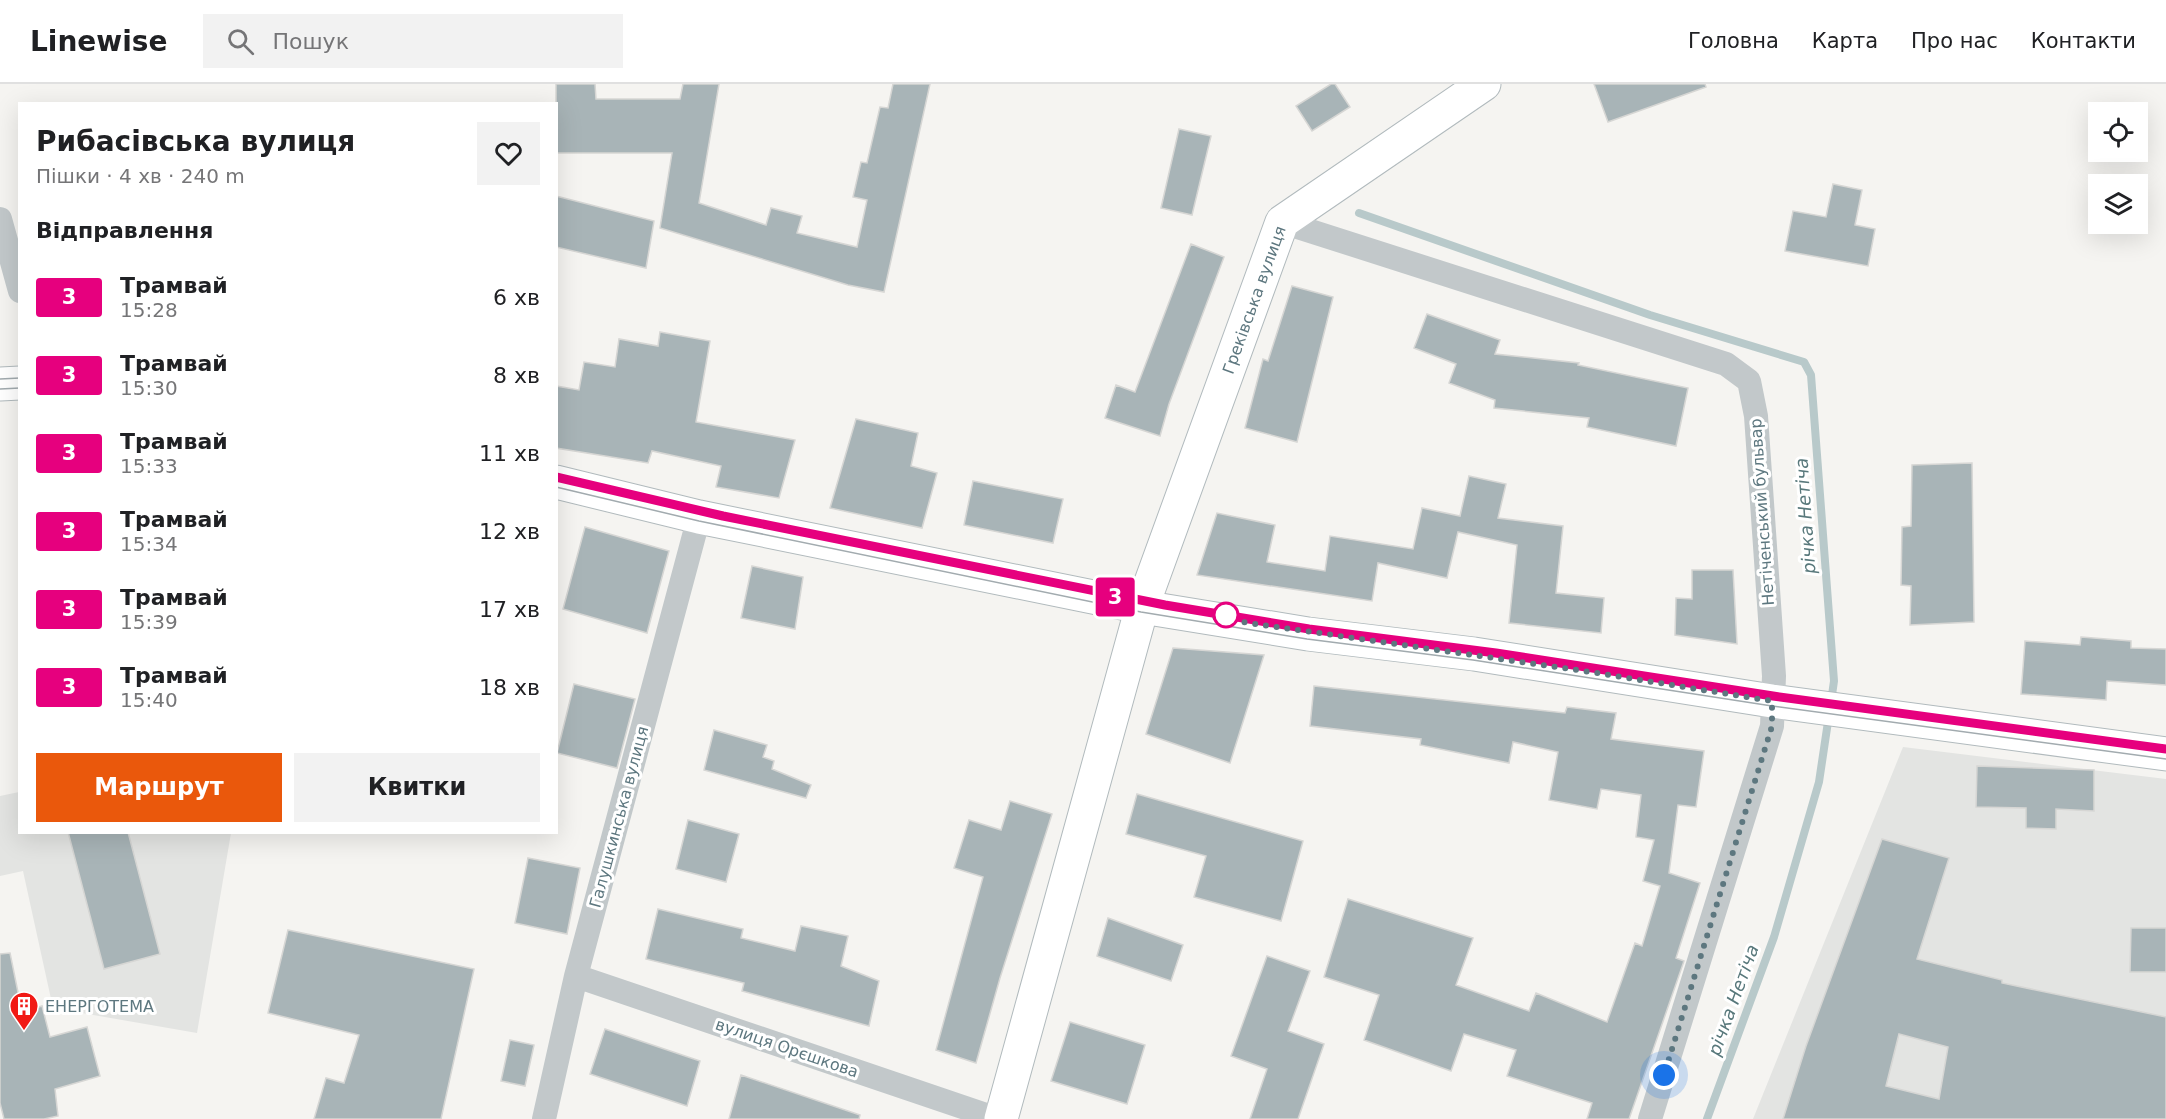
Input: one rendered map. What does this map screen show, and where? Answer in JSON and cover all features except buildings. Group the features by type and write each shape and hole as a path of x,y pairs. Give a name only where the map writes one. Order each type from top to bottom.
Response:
{"main road":[{"name":"Греківська вулиця","path":"999,1119 1139,620 1282,222 1484,84"},
{"path":"0,384 18,383"},
{"path":"558,482 1139,620 1308,634 1474,654 1772,701 2166,754"}],"street":[{"path":"0,219 18,284"},
{"name":"Нетіченський бульвар","path":"1282,222 1726,364 1749,381 1756,416 1774,676 1772,726 1650,1119"},
{"name":"Галушкинська вулиця","path":"544,1119 576,976 699,517"},
{"name":"вулиця Орєшкова","path":"576,976 999,1119"}],"shaded area":[{"path":"1903,747 2166,779 2166,1119 1753,1119"},
{"path":"18,792 18,834 231,834 197,1033 53,1008 23,871 0,876 0,796"}],"waterway":[{"name":"річка Нетіча","path":"1359,213 1650,315 1804,362 1811,375 1834,681 1831,702"},
{"name":"річка Нетіча","path":"1707,1119 1774,937 1819,782 1829,715"}],"tram line":[{"path":"0,379 18,378"},
{"path":"0,389 18,388"},
{"path":"558,476 848,544 1142,602 2166,749"},
{"name":"3","path":"558,477 723,516 1085,591 1165,605 1309,629 1628,672 1773,696 2166,749"},
{"path":"558,487 699,521 1141,612 1307,639 1473,660 1772,706 2166,759"}],"place":[{"name":"ЕНЕРГОТЕМА","path":"24,1032"}],"route":[{"path":"1226,615 1214,618 1308,634 1474,654 1772,701 1772,726 1664,1075"}]}
